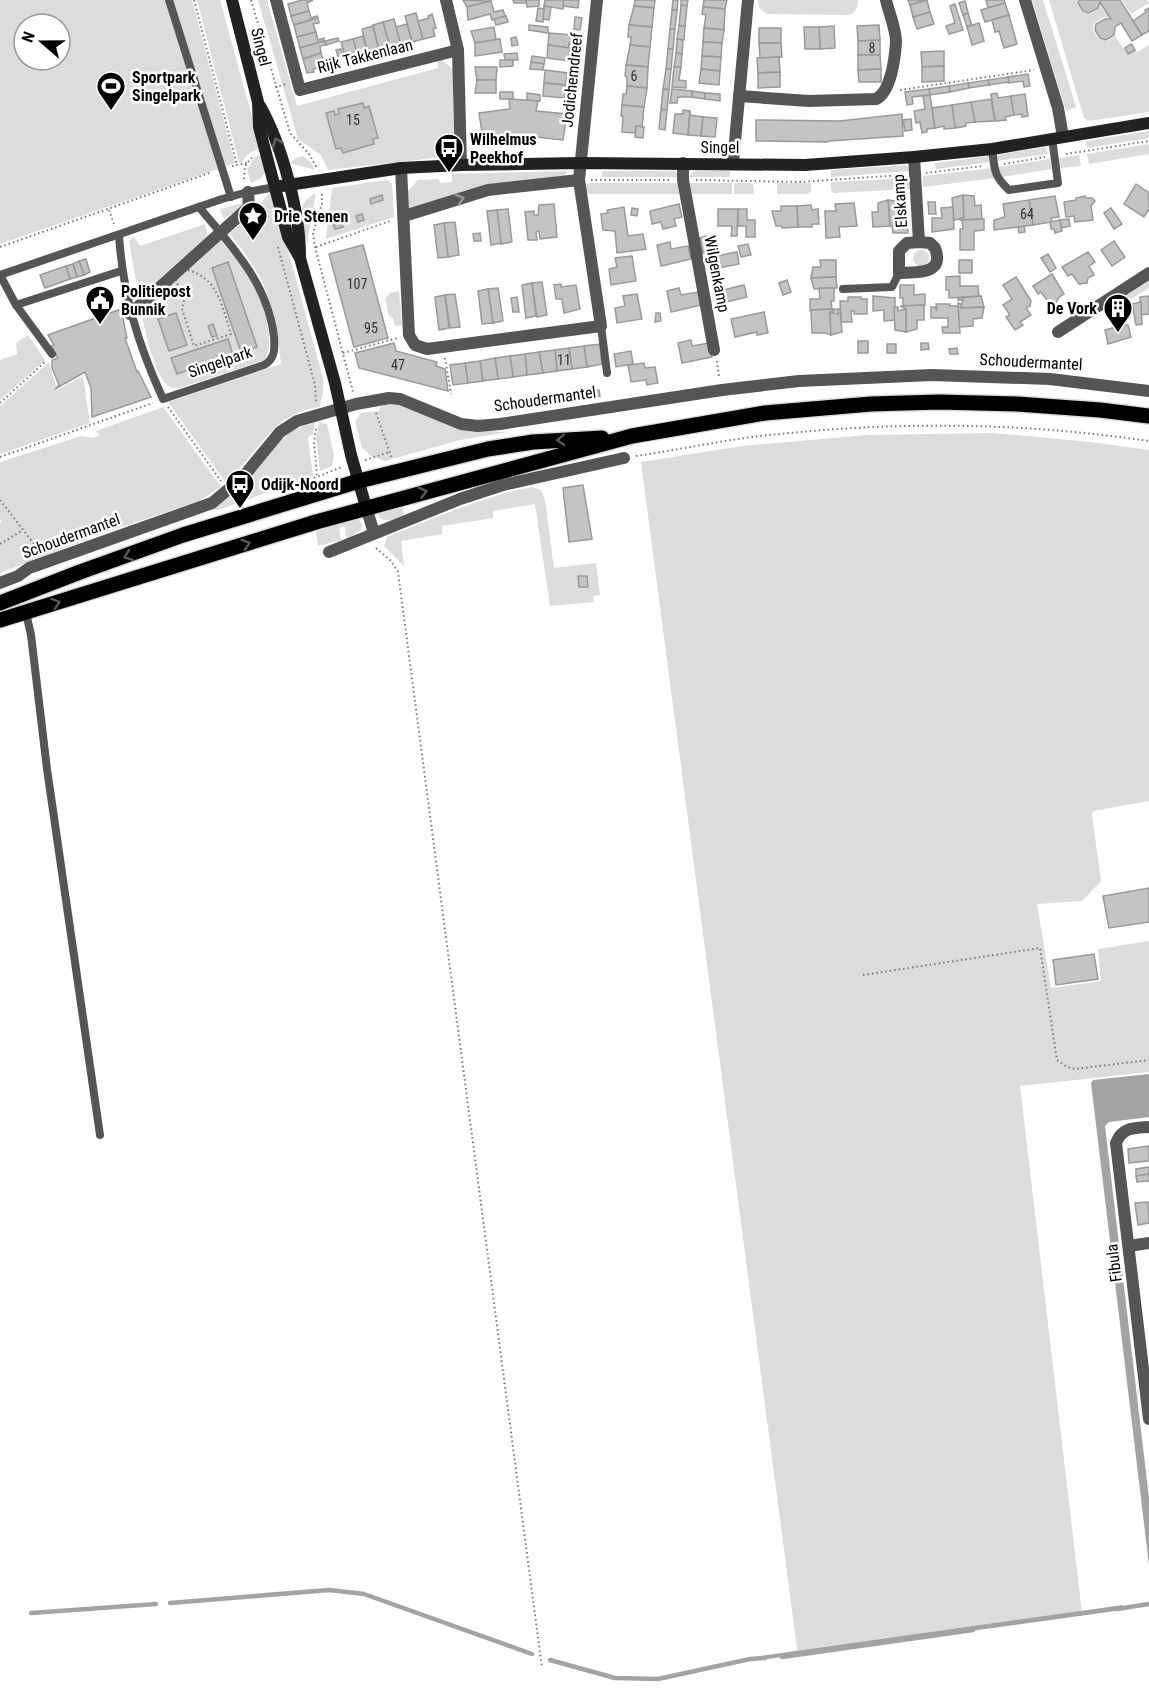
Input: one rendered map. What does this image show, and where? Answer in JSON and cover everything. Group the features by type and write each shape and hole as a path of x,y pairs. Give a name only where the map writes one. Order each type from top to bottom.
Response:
{"main road":[{"path":"0,620 366,507 632,436 765,413 825,406 939,402 1017,404 1149,416"},
{"path":"0,603 183,536 359,481 488,449 533,442 632,436"}],"street":[{"name":"Singel","path":"232,0 258,102 259,127 288,237 300,258 342,408 366,507"},
{"name":"Rijk Takkenlaan","path":"276,0 300,90 458,50"},
{"path":"446,0 458,50 461,165"},
{"name":"Jodichemdreef","path":"580,163 597,0"},
{"path":"733,163 748,0"},
{"path":"739,96 809,101 876,99 888,87 896,41 886,0"},
{"path":"1025,0 1058,108 1057,137"},
{"name":"Singel","path":"258,102 270,123 278,144 300,234 300,258"},
{"name":"Singel","path":"275,187 401,168 461,165 580,163 805,165 992,149 1149,123"},
{"name":"Elskamp","path":"914,157 919,242"},
{"path":"401,168 409,335 420,348 601,326 579,180 580,163"},
{"name":"Wilgenkamp","path":"683,163 683,180 714,350"},
{"path":"404,216 488,190 579,180"},
{"path":"130,314 249,207 248,192"},
{"name":"Elskamp","path":"919,242 930,243 935,248 937,261 935,266 932,270 923,272 899,273 899,251 907,243 919,242"},
{"path":"1058,332 1149,273"},
{"name":"Schoudermantel","path":"0,583 18,576 29,568 212,503 243,477 280,432 297,421 356,404 389,398 400,399 461,424 477,426 799,381 932,375 1050,379 1149,391"},
{"path":"329,552 443,505 503,485 624,458"},
{"path":"366,507 370,535"},
{"name":"Fibula","path":"1149,1127 1125,1130 1116,1143 1149,1419"},
{"path":"1128,1246 1149,1243"}],"lane":[{"path":"169,0 231,197"},
{"path":"992,149 995,173 1009,190 1058,183 1057,137"},
{"path":"51,354 16,305 0,275 199,207 248,192 275,187"},
{"name":"Singelpark","path":"163,399 264,365 273,357 275,350 273,328 264,297 250,270 199,207"},
{"path":"119,235 121,271 130,314 144,357 163,399"},
{"path":"16,305 121,271"},
{"name":"Elskamp","path":"843,289 892,287 899,273"},
{"path":"601,326 608,373"},
{"path":"26,613 31,635 47,768 100,1135"}],"path":[{"path":"194,0 237,165"},
{"path":"251,0 290,134 314,160 322,204 314,233 315,247 356,404"},
{"path":"885,92 1046,68"},
{"path":"0,247 223,169 247,163 244,173 248,192"},
{"path":"109,209 119,235"},
{"path":"315,247 404,216"},
{"path":"277,243 315,385 314,441 317,477"},
{"path":"177,271 194,272 215,288 231,334 194,346 182,309 184,300 176,281 177,271"},
{"path":"343,353 409,335"},
{"path":"444,346 451,394"},
{"path":"714,350 722,390"},
{"path":"0,403 51,354"},
{"path":"0,457 163,399 228,491"},
{"path":"624,458 778,434 872,426 974,425 1079,431 1149,441"},
{"path":"311,480 390,452"},
{"path":"0,500 34,544 29,568"},
{"path":"0,544 24,530"},
{"path":"370,535 398,572 542,1668"},
{"path":"863,975 1040,948 1057,1060 1075,1069 1149,1060"}],"shaded area":[{"name":"Sportpark Singelpark","path":"0,0 192,0 235,163 0,244"},
{"path":"197,0 220,0 261,149 249,153 242,163 239,162"},
{"path":"258,0 267,0 297,106 438,68 437,60 440,59 453,69 454,144 452,156 328,170 321,155 298,139"},
{"path":"758,0 858,0 858,5 849,15 767,14 759,8"},
{"path":"1032,0 1043,0 1076,107 1066,111"},
{"path":"1049,0 1077,0 1082,12 1090,14 1099,8 1100,3 1110,18 1104,17 1094,23 1093,30 1098,39 1107,41 1115,36 1123,48 1132,43 1137,52 1149,45 1149,112 1089,121 1084,118"},
{"path":"1122,0 1147,0 1149,3 1131,14"},
{"path":"1149,131 1149,138 1087,148 1086,141"},
{"path":"1149,144 1149,154 1089,164 1087,154"},
{"path":"1046,147 1048,154 997,161 996,155"},
{"path":"262,155 266,170 261,178 251,183 247,169 255,157"},
{"path":"1079,155 1081,166 1060,168 1059,158"},
{"path":"304,156 311,163 315,170 290,163"},
{"path":"990,156 991,162 936,169 935,163"},
{"path":"1050,159 1052,169 1002,177 999,174 998,167"},
{"path":"906,165 911,171 831,177 831,170"},
{"path":"992,168 995,178 923,187 923,176"},
{"path":"567,171 564,177 409,208 408,191 418,180 439,179 440,183 452,182 452,174"},
{"path":"602,171 675,171 679,177 602,177"},
{"path":"694,171 730,171 730,177 689,177"},
{"path":"911,178 912,189 834,193 831,190 831,182"},
{"path":"388,180 392,184 394,217 326,239 332,188"},
{"path":"590,183 679,183 679,194 587,194 585,187"},
{"path":"689,183 732,183 732,194 690,194"},
{"path":"734,183 753,183 754,194 734,194"},
{"path":"777,183 811,183 811,191 808,194 777,194"},
{"path":"272,191 323,378 323,391 320,407 289,417 277,426 226,483 168,402 281,364 276,327 266,291 252,265 230,234"},
{"path":"316,193 307,243 301,215 302,208 309,197"},
{"path":"250,201 224,219 220,209"},
{"path":"205,224 208,236 139,297 129,241 134,237 140,246"},
{"path":"221,241 245,268 255,286 266,319 268,352 265,360 179,388 171,387 161,377 153,359 141,311"},
{"path":"918,250 924,250 929,258 927,264 918,266 913,261 913,255"},
{"path":"1149,277 1149,288 1113,310 1112,303"},
{"path":"399,291 402,325 395,326 393,318 389,316 385,298 390,293"},
{"path":"28,335 45,360 0,400 0,360 17,354 16,343"},
{"path":"49,362 57,390 83,376 90,423 0,454 0,406"},
{"path":"382,404 398,405 460,430 508,432 460,440 385,461 371,456 362,448 355,422 361,413 379,411"},
{"path":"163,407 221,487 199,501 98,535 0,573 0,523 2,522 0,519 0,462 81,436 93,438 100,435 96,431"},
{"path":"315,422 313,434 308,437 313,476 218,510 212,510 233,494 274,446 293,430"},
{"path":"319,422 327,424 334,455 332,466 320,471 316,439"},
{"path":"993,433 1149,450 1149,801 1093,811 1101,881 1082,901 1037,904 1051,988 1101,981 1098,949 1149,941 1149,1072 1020,1086 1082,1613 798,1656 641,462 742,446 867,435"},
{"path":"532,487 541,490 545,500 554,568 596,563 600,595 593,596 594,602 550,606 535,504 493,511 493,518 442,526 442,534 401,541 404,566 384,546 387,537 441,515 495,496"},
{"path":"401,502 404,514 392,520 380,519 378,511"},
{"path":"351,518 358,519 362,524 361,530 347,539 344,526 339,528 341,540 318,546 316,532"},
{"path":"1149,1074 1149,1117 1109,1122 1105,1126 1149,1498 1149,1565 1091,1083 1093,1080"},
{"path":"1123,1605 1123,1610 761,1660 760,1656"}],"building":[{"path":"313,0 307,3 309,11 291,16 288,4"},
{"path":"463,0 487,1 491,1 467,7"},
{"path":"513,0 526,0 526,3 514,3"},
{"path":"526,0 539,0 539,6 527,7"},
{"path":"545,0 564,0 563,9 544,6"},
{"path":"564,0 579,0 578,8 563,6"},
{"path":"635,0 655,0 654,8 634,6"},
{"path":"673,0 678,0 677,10 672,10"},
{"path":"681,0 688,0 687,6 681,5"},
{"path":"704,0 727,0 725,9 703,7"},
{"path":"908,0 926,0 910,5"},
{"path":"927,0 930,12 913,17 910,5"},
{"path":"986,0 1004,0 1005,3 988,8"},
{"path":"1079,0 1120,0 1142,35 1132,41 1121,23 1115,27 1114,35 1106,40 1100,38 1095,30 1096,24 1105,19 1111,19 1100,2 1098,8 1089,13 1083,11 1078,3"},
{"path":"491,1 494,12 503,10 506,16 492,20 490,14 468,20 467,7"},
{"path":"965,1 968,13 963,15 959,3"},
{"path":"1005,3 1009,15 985,22 981,10"},
{"path":"955,4 963,30 949,34 946,26 955,23 950,6"},
{"path":"681,5 687,6 685,26 679,26"},
{"path":"544,6 551,7 549,20 543,19"},
{"path":"634,6 654,8 652,27 629,25"},
{"path":"703,7 725,9 724,30 704,28 706,15 702,14"},
{"path":"538,8 544,9 543,22 536,21"},
{"path":"1149,8 1149,31 1142,35 1133,21"},
{"path":"672,10 677,10 675,29 670,29"},
{"path":"309,11 311,18 317,16 318,18 294,25 291,16"},
{"path":"930,12 934,24 917,29 913,17"},
{"path":"416,13 423,39 412,42 405,16"},
{"path":"968,13 972,26 967,27 963,15"},
{"path":"432,14 436,28 433,29 435,36 423,39 418,21 429,18 428,16"},
{"path":"1009,15 1017,44 1004,48 999,31 995,32 992,20"},
{"path":"506,16 508,22 496,25 494,19"},
{"path":"575,17 582,18 580,30 574,29"},
{"path":"318,18 319,23 313,24 316,32 297,37 294,25"},
{"path":"394,19 401,45 390,48 383,22"},
{"path":"383,22 390,48 379,51 373,25"},
{"path":"979,23 984,41 972,45 967,27"},
{"path":"407,24 412,42 401,45 396,27"},
{"path":"529,25 548,27 548,33 529,30"},
{"path":"629,25 652,27 650,47 630,45"},
{"path":"879,25 880,40 858,41 857,26"},
{"path":"373,26 379,51 368,54 362,29"},
{"path":"679,26 685,26 684,40 677,39"},
{"path":"834,26 835,48 820,49 819,27"},
{"path":"494,27 496,40 475,43 471,31"},
{"path":"804,27 819,27 820,49 805,49"},
{"path":"704,28 724,30 722,43 703,42"},
{"path":"759,28 781,28 781,43 759,43"},
{"path":"670,29 675,29 673,49 668,49"},
{"path":"316,32 318,40 324,38 324,41 300,48 297,37"},
{"path":"549,33 572,35 569,48 548,45"},
{"path":"363,36 368,54 358,57 353,39"},
{"path":"516,37 518,45 512,46 511,38"},
{"path":"338,38 339,41 326,45 325,41"},
{"path":"353,39 358,57 346,60 341,42"},
{"path":"500,39 502,52 475,56 475,43"},
{"path":"677,39 683,40 682,54 676,53"},
{"path":"880,40 880,55 858,55 858,41"},
{"path":"324,41 326,45 320,46 321,53 303,59 300,48"},
{"path":"703,42 722,43 721,57 702,56"},
{"path":"759,43 781,43 782,57 760,58"},
{"path":"1131,44 1135,50 1128,54 1125,48"},
{"path":"548,45 570,48 569,61 547,58"},
{"path":"630,45 650,47 648,67 626,65"},
{"path":"341,49 343,58 339,59 336,50"},
{"path":"668,49 673,49 671,69 666,69"},
{"path":"944,51 944,66 922,67 921,52"},
{"path":"321,53 325,66 307,73 303,59"},
{"path":"517,53 518,60 505,60 504,54"},
{"path":"676,53 682,54 681,67 674,67"},
{"path":"858,55 880,55 881,69 858,70"},
{"path":"532,56 545,58 544,64 531,62"},
{"path":"702,56 721,57 720,71 701,69"},
{"path":"779,57 780,72 758,73 757,58"},
{"path":"500,60 513,60 513,66 500,67"},
{"path":"531,62 544,64 543,70 530,69"},
{"path":"626,65 648,67 647,88 627,86"},
{"path":"944,66 944,81 922,82 922,67"},
{"path":"475,67 497,67 496,80 477,80"},
{"path":"674,67 681,67 679,80 686,81 686,88 672,87"},
{"path":"666,69 671,69 669,90 663,89"},
{"path":"701,69 720,71 719,85 699,83"},
{"path":"881,69 881,82 859,82 858,70"},
{"path":"545,70 568,73 565,85 544,83"},
{"path":"780,72 780,87 758,88 758,73"},
{"path":"1028,74 1030,86 1024,87 1023,81 1008,83 1008,77"},
{"path":"1008,77 1009,82 989,85 988,80"},
{"path":"477,80 496,80 496,93 475,93"},
{"path":"988,80 989,85 969,88 968,83"},
{"path":"544,83 565,85 565,98 543,96"},
{"path":"968,83 969,88 950,92 949,86"},
{"path":"627,86 647,88 644,107 622,105 623,94 626,94"},
{"path":"949,86 950,92 930,95 929,89"},
{"path":"663,89 669,90 667,110 661,109"},
{"path":"672,89 692,91 692,97 678,97 677,103 670,103"},
{"path":"929,89 930,95 912,97 913,104 907,105 905,92"},
{"path":"692,91 705,93 705,99 692,97"},
{"path":"500,92 513,92 513,99 500,99"},
{"path":"527,93 540,95 540,101 527,100"},
{"path":"705,93 720,94 720,101 705,99"},
{"path":"997,93 998,98 1011,96 1014,115 1005,117 1006,120 995,121 991,94"},
{"path":"1025,94 1028,116 1014,115 1011,96"},
{"path":"930,95 935,128 927,129 927,132 922,133 920,122 916,123 914,111 925,109 923,96"},
{"path":"509,99 538,101 536,111 567,114 563,140 518,135 483,139 479,113 510,109"},
{"path":"991,99 995,121 975,122 971,102"},
{"path":"971,102 975,122 955,128 952,105"},
{"path":"363,103 364,108 369,106 378,138 373,139 374,144 343,153 341,148 336,149 326,113 334,111 335,115 339,114 338,109"},
{"path":"622,105 644,107 642,127 636,126 635,133 622,132"},
{"path":"952,105 955,128 944,129 944,126 935,128 932,108"},
{"path":"661,109 667,110 665,130 659,129"},
{"path":"683,110 690,111 688,135 673,133 675,114 683,114"},
{"path":"690,111 690,115 703,117 701,136 688,135"},
{"path":"902,114 903,136 828,142 756,141 756,120 840,121"},
{"path":"703,117 717,118 715,137 701,136"},
{"path":"911,119 912,130 905,131 903,120"},
{"path":"636,126 644,127 643,138 635,137"},
{"path":"1136,184 1149,193 1149,209 1144,217 1124,204"},
{"path":"382,195 383,200 371,204 370,199"},
{"path":"963,195 964,218 954,220 952,198"},
{"path":"963,195 974,196 975,206 981,205 982,219 960,220 964,218"},
{"path":"1055,196 1059,217 1051,218 1052,222 1033,225 1029,200"},
{"path":"1085,196 1095,201 1091,206 1093,220 1075,222 1074,216 1066,217 1064,202"},
{"path":"888,200 900,202 900,211 907,210 908,233 893,233 892,226 890,226"},
{"path":"888,200 890,226 873,227 872,212 878,212 878,203"},
{"path":"1029,200 1033,225 994,230 994,220 1005,217 1003,204"},
{"path":"928,202 935,202 936,214 929,214"},
{"path":"854,203 857,226 839,227 840,237 826,238 825,211 836,211 835,204"},
{"path":"554,204 557,237 540,239 539,231 536,232 537,240 528,240 525,212 534,211 534,215 538,215 539,205"},
{"path":"679,204 682,217 674,219 676,226 663,229 661,222 652,224 650,211"},
{"path":"811,205 812,210 818,209 819,224 812,224 812,227 798,227 797,206"},
{"path":"781,206 797,206 798,227 776,226 772,211 781,211"},
{"path":"624,207 628,236 643,234 646,249 617,253 615,231 603,230 601,214 608,213 607,210"},
{"path":"953,207 954,229 932,232 932,218 942,218 941,208"},
{"path":"632,208 638,209 637,216 631,215"},
{"path":"1111,208 1122,224 1114,229 1104,213"},
{"path":"508,209 512,242 501,244 497,210"},
{"path":"718,209 738,209 737,236 731,236 732,226 718,226"},
{"path":"738,209 747,209 747,220 755,220 755,237 746,237 746,226 738,226"},
{"path":"497,210 501,243 491,245 487,211"},
{"path":"362,214 364,220 358,222 356,216"},
{"path":"340,216 343,227 335,229 331,218"},
{"path":"984,219 984,230 974,231 974,250 960,250 962,220"},
{"path":"1069,219 1070,226 1061,228 1060,220"},
{"path":"1060,220 1062,231 1055,233 1054,229 1051,229 1050,222"},
{"path":"455,222 459,255 448,257 444,223"},
{"path":"444,223 448,257 438,258 434,225"},
{"path":"1024,226 1025,232 1019,233 1018,227"},
{"path":"480,233 481,241 474,241 473,234"},
{"path":"706,236 710,251 703,253 700,238"},
{"path":"1114,241 1125,257 1112,266 1101,250"},
{"path":"670,242 671,249 688,246 691,259 661,266 657,245"},
{"path":"748,244 751,255 741,257 738,246"},
{"path":"363,245 388,338 354,347 329,254"},
{"path":"737,252 739,264 719,268 716,256"},
{"path":"1088,252 1095,262 1089,266 1094,275 1088,278 1087,283 1079,284 1072,274 1068,276 1062,267"},
{"path":"1048,254 1056,268 1050,272 1041,258"},
{"path":"632,256 636,281 611,285 609,269 617,267 615,258"},
{"path":"86,259 90,272 84,275 79,261"},
{"path":"820,260 836,260 836,277 811,278 813,267 821,267"},
{"path":"959,260 972,260 972,273 959,273"},
{"path":"79,261 84,275 77,277 73,264"},
{"path":"228,262 257,347 241,352 212,268"},
{"path":"73,264 77,277 70,279 66,266"},
{"path":"66,266 70,279 45,288 40,275"},
{"path":"1052,274 1064,294 1056,303 1049,303 1041,292 1038,294 1033,286"},
{"path":"960,276 960,286 978,286 979,296 949,298 949,290 946,290 946,277"},
{"path":"836,277 837,288 814,289 811,278"},
{"path":"1016,277 1031,301 1030,306 1026,308 1031,315 1020,322 1023,325 1015,330 1006,317 1010,315 1003,305 1012,299 1003,285"},
{"path":"787,280 791,292 783,295 779,283"},
{"path":"542,282 547,315 537,317 532,283"},
{"path":"532,283 536,316 526,318 522,285"},
{"path":"561,284 561,287 576,285 580,309 564,313 562,299 556,299 554,285"},
{"path":"744,285 747,297 726,302 723,290"},
{"path":"900,285 914,285 914,295 925,294 925,305 903,306 903,298 900,298"},
{"path":"498,288 503,321 493,323 488,289"},
{"path":"679,288 681,295 698,292 701,305 671,312 667,291"},
{"path":"819,288 834,288 832,309 810,310 810,299 820,299"},
{"path":"488,289 493,323 482,324 478,291"},
{"path":"455,294 460,327 450,328 445,295"},
{"path":"637,294 642,319 617,323 615,308 625,306 623,296"},
{"path":"445,295 449,328 439,330 435,297"},
{"path":"873,296 895,298 895,320 884,321 884,310 873,311"},
{"path":"981,296 984,307 961,308 963,300 958,300 958,298"},
{"path":"1149,296 1149,314 1141,315 1140,297"},
{"path":"517,297 519,312 513,312 511,298"},
{"path":"848,297 867,299 867,314 854,314 854,311 851,311 852,322 841,322 840,301 848,301"},
{"path":"1141,302 1142,324 1136,325 1132,304"},
{"path":"958,303 961,304 961,308 984,307 982,318 973,319 973,326 959,327"},
{"path":"936,304 958,306 960,333 943,333 942,327 948,327 948,318 931,318 931,307 937,310"},
{"path":"924,305 924,320 917,320 917,329 906,332 906,309 900,306"},
{"path":"894,307 898,307 898,311 906,309 906,332 895,330"},
{"path":"121,309 127,338 125,338 137,372 151,397 92,417 91,388 85,372 55,389 59,385 52,368 52,360 58,358 48,335"},
{"path":"835,309 830,312 831,335 812,333 811,310"},
{"path":"837,309 840,309 842,332 831,335 830,312 838,314"},
{"path":"764,312 768,333 757,335 757,332 735,337 731,319"},
{"path":"176,313 187,345 169,351 158,319"},
{"path":"656,313 660,313 661,321 655,322"},
{"path":"213,324 217,336 212,337 208,326"},
{"name":"De Vork","path":"1128,325 1131,337 1108,344 1105,330"},
{"path":"228,339 233,355 177,374 171,358"},
{"path":"691,340 692,346 709,343 712,357 682,363 678,343"},
{"path":"858,341 868,341 868,353 858,353"},
{"path":"394,343 396,351 437,362 436,366 445,369 448,391 359,368 355,353"},
{"path":"921,343 928,343 929,349 921,350"},
{"path":"600,344 602,364 587,367 584,346"},
{"path":"887,344 896,344 896,353 887,353"},
{"path":"584,346 587,367 572,369 569,348"},
{"path":"569,348 572,369 557,371 555,350"},
{"path":"957,348 958,354 950,354 949,349"},
{"path":"555,350 557,371 543,373 539,352"},
{"path":"631,351 633,364 616,367 614,354"},
{"path":"539,352 543,373 527,375 525,354"},
{"path":"525,354 527,375 513,377 510,356"},
{"path":"510,356 513,377 498,379 495,358"},
{"path":"495,358 498,379 483,381 480,361"},
{"path":"480,361 483,381 468,383 465,363"},
{"path":"465,363 468,383 453,385 450,365"},
{"path":"644,363 645,368 655,367 658,383 647,385 646,380 631,382 628,365"},
{"path":"599,390 600,396 592,397 591,391"},
{"path":"513,401 513,408 503,410 502,403"},
{"path":"527,401 528,406 521,407 520,402"},
{"path":"583,485 592,539 569,542 563,488"},
{"path":"578,576 587,576 588,587 579,587"},
{"path":"1149,888 1149,922 1109,928 1103,896"},
{"path":"1094,954 1098,979 1056,985 1053,960"},
{"path":"1149,1146 1149,1161 1129,1163 1128,1149"},
{"path":"1149,1167 1149,1174 1136,1176 1136,1169"},
{"path":"1149,1174 1149,1181 1137,1182 1136,1176"},
{"path":"1148,1202 1149,1223 1138,1225 1135,1203"}],"waterway":[{"path":"170,1603 329,1590 364,1594 532,1654"},
{"path":"31,1613 156,1604"},
{"path":"1117,1609 1149,1604"},
{"path":"782,1657 973,1630"},
{"path":"550,1660 615,1678 658,1679 750,1659 765,1658"}],"place":[{"name":"Sportpark Singelpark","path":"111,112"},
{"name":"Wilhelmus Peekhof","path":"449,174"},
{"name":"Drie Stenen","path":"253,242"},
{"name":"Politiepost Bunnik","path":"100,326"},
{"name":"De Vork","path":"1118,334"},
{"name":"Odijk-Noord","path":"240,510"}]}
